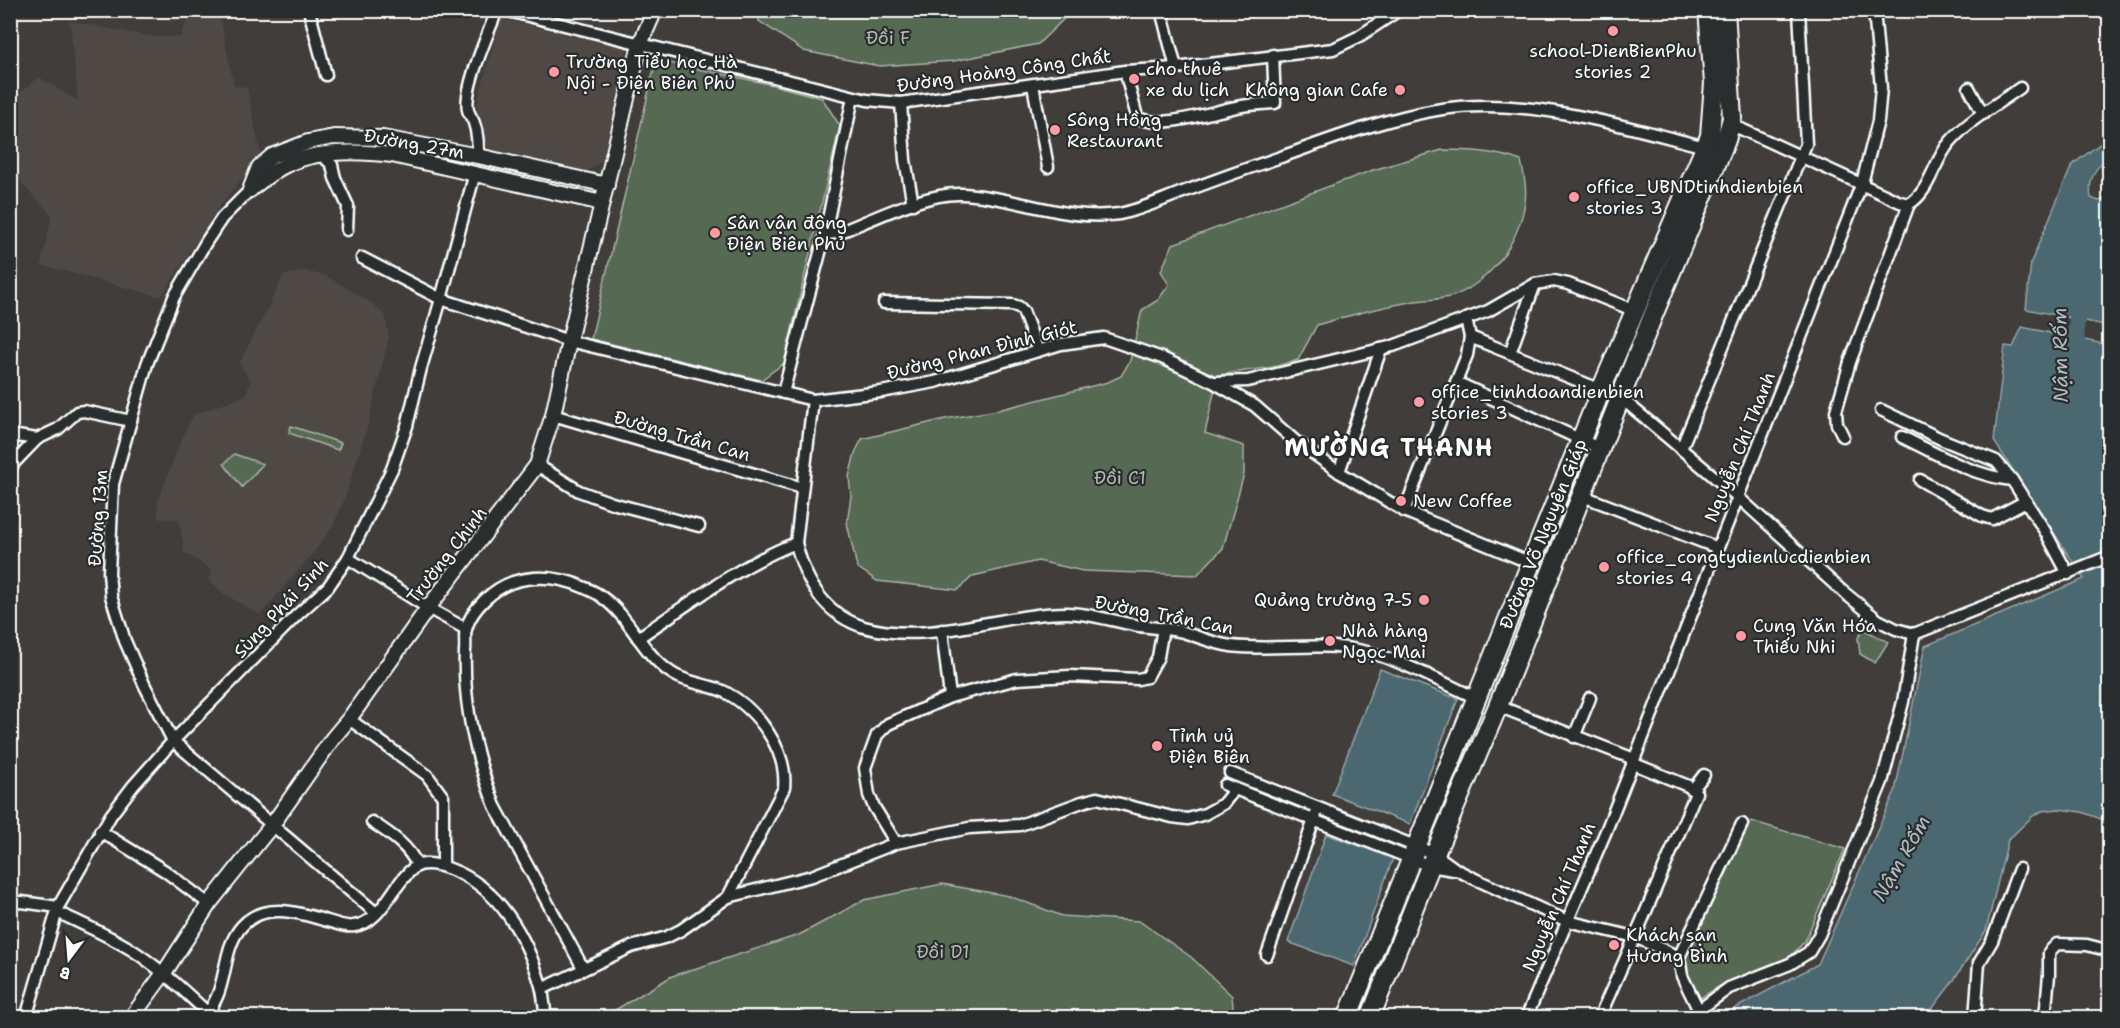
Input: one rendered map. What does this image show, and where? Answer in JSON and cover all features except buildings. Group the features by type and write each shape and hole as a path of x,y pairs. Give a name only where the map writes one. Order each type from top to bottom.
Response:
{"highway":[{"name":"Đường Võ Nguyên Giáp","path":"1347,1017 1601,390 1710,136 1714,83 1708,10"},
{"name":"Đường Võ Nguyên Giáp","path":"1370,1017 1726,140 1732,118 1725,10"},
{"path":"1666,237 1683,245"},
{"path":"1601,390 1621,398"},
{"path":"1476,698 1498,706"}],"street":[{"path":"309,10 326,75"},
{"path":"475,173 478,140 468,110 468,101 480,54 497,10"},
{"name":"Đường Hoàng Công Chất","path":"504,10 853,97 901,103 1125,71 1176,68 1333,49 1358,37 1399,10"},
{"name":"Trường Chinh","path":"131,1017 164,973 209,904 272,825 428,608 537,465 553,416 640,44 655,10"},
{"path":"1161,10 1176,68"},
{"path":"1681,449 1806,144 1799,10"},
{"name":"Nguyễn Chí Thanh","path":"1528,1017 1633,761 1862,183 1878,121 1881,88 1874,10"},
{"path":"1125,71 1137,117 1145,122 1165,122 1244,105 1275,103 1273,56"},
{"path":"1033,85 1048,166"},
{"path":"1969,88 1983,114"},
{"path":"1843,436 1837,424 1836,411 1850,362 1909,204 1920,194 1946,147 1963,129 2020,88"},
{"path":"783,393 825,234 853,97"},
{"path":"901,103 906,169 912,204"},
{"path":"825,234 837,233 941,194 961,193 987,196 1089,215 1118,214 1144,208 1181,192 1343,135 1402,117 1444,109 1518,107 1619,125 1705,147"},
{"path":"1730,126 1909,204"},
{"name":"Đường 27m","path":"250,190 259,167 272,156 308,142 334,137 383,138 478,156 607,185"},
{"name":"Đường 27m","path":"250,190 287,164 322,155 350,152 392,155 603,203"},
{"path":"322,155 332,165 335,178 348,206 347,230"},
{"path":"528,185 531,169"},
{"name":"Sùng Phái Sinh","path":"26,1017 58,910 100,831 133,786 173,741 296,616 328,587 348,558 392,469 407,426 475,173"},
{"name":"Đường 13m","path":"250,190 222,218 174,297 147,364 113,484 111,596 125,641 173,741 376,913"},
{"name":"Đường Phan Đình Giót","path":"362,258 441,299 569,341 813,400 881,392 935,382 1061,344 1104,338 1162,358 1213,382 1255,406 1294,440 1339,472 1404,511 1531,563"},
{"path":"1213,382 1248,381 1381,349 1488,311 1535,284 1554,281 1568,284 1652,318"},
{"path":"1510,353 1535,284"},
{"path":"884,303 1019,307 1023,311 1038,351"},
{"path":"1404,511 1467,355 1470,337 1466,319"},
{"path":"1470,337 1601,390"},
{"path":"1339,472 1381,349"},
{"path":"1456,381 1601,449"},
{"path":"1621,398 1738,497 1841,591 1878,620 1914,634 2109,556"},
{"name":"Đường Trần Can","path":"813,400 796,543 808,579 823,602 843,619 885,631 942,630 1017,618 1070,613 1163,628 1231,646 1358,650 1393,661 1476,698"},
{"path":"1881,410 1932,435 1996,461 2026,501 2068,574"},
{"path":"10,467 37,439 58,429 80,411 131,421"},
{"name":"Đường Trần Can","path":"553,416 801,488"},
{"path":"10,435 37,439"},
{"path":"1902,437 1973,470 2012,480"},
{"path":"537,465 579,491 699,526"},
{"path":"1920,480 1982,516 1992,519 2026,501"},
{"path":"1583,496 1718,548"},
{"path":"638,638 717,585 763,558 796,543"},
{"path":"348,558 428,608 466,628"},
{"path":"583,968 495,806 486,783 466,699 464,674 466,628 486,597 501,586 520,580 550,577 581,586 604,598 670,673 724,692 752,712 776,746 785,776 784,788 728,897"},
{"path":"896,843 869,795 865,768 877,735 888,724 950,697 1017,679 1070,676 1138,679 1147,677 1158,657 1163,628"},
{"path":"942,630 950,697"},
{"path":"1688,1017 1729,988 1790,963 1809,952 1820,935 1882,782 1903,702 1914,634"},
{"path":"1574,737 1590,698"},
{"path":"1498,706 1633,761 1693,789 1696,794 1599,1017"},
{"path":"350,719 427,775 443,797 443,866"},
{"path":"1230,773 1318,808 1567,921 1635,938 1679,957"},
{"path":"1693,789 1704,775"},
{"path":"542,989 631,947 667,937 681,930 728,897 812,876 896,843 969,828 1020,825 1082,801 1097,798 1188,819 1205,814 1223,804 1230,787 1413,852"},
{"path":"1267,955 1318,808"},
{"path":"372,822 402,843 417,865"},
{"path":"1698,1009 1682,976 1679,957 1742,824"},
{"path":"100,831 165,871 209,904"},
{"path":"10,903 22,902 58,910 105,934 164,973 206,1015 218,995 227,955 234,938 242,926 252,918 264,912 281,910 346,926 356,926 376,913 417,865 443,866 473,879 503,907 529,954 542,989 546,1017"},
{"path":"1975,1017 1979,963 1992,941 2019,869"},
{"path":"2045,1017 2049,952 2057,944 2087,945 2109,951"}],"shaded area":[{"path":"189,15 220,16 234,86 247,87 261,156 221,204 161,297 41,265 52,215 11,173 10,101 39,77 78,101 70,21 153,37 180,37"},
{"name":"Trường Tiểu học Hà Nội - Điện Biên Phủ","path":"501,19 627,48 619,100 606,158 587,171 485,148 485,136 477,111 479,95"},
{"path":"305,271 326,276 372,303 385,315 389,337 367,428 344,501 333,526 315,551 260,615 224,594 208,579 213,571 184,552 179,519 158,519 158,500 181,440 194,414 245,396 251,381 239,364 284,275"}],"green space":[{"name":"Đồi F","path":"758,10 1077,11 1070,13 1038,44 954,61 879,66 804,51 759,21"},
{"name":"Sân vận động Điện Biên Phủ","path":"656,60 769,84 822,98 840,126 784,363 761,380 591,339"},
{"name":"Đồi C1","path":"1442,150 1482,152 1521,161 1525,202 1517,231 1510,244 1493,269 1482,279 1456,295 1390,306 1317,325 1298,360 1273,367 1218,375 1205,433 1244,446 1244,474 1223,548 1197,575 1083,571 1038,561 973,576 958,590 877,581 857,567 847,523 851,496 849,477 855,453 862,439 945,419 998,410 1108,382 1121,376 1130,361 1142,310 1158,300 1169,285 1161,271 1173,244 1373,170"},
{"path":"291,426 341,443 338,450 289,433"},
{"path":"234,454 263,464 242,487 224,464"},
{"path":"1863,629 1888,642 1875,663 1860,654 1858,638"},
{"path":"1751,821 1845,849 1805,941 1791,956 1720,986 1697,1000 1684,962"},
{"name":"Đồi D1","path":"942,884 1009,896 1062,916 1139,921 1191,957 1232,996 1234,1017 609,1017 610,1013 672,976 799,935 864,900"}],"water":[{"path":"2109,137 2109,157 2099,165 2090,185 2091,198 2099,201 2109,197 2110,302 2105,325 2026,309 2031,262 2072,165"},
{"path":"2022,327 2104,344 2103,367 2110,368 2109,822 2082,812 2058,809 2042,811 2033,816 2008,840 1986,931 1926,1017 1717,1018 1818,964 1895,791 1925,646 2084,579 1994,441 2005,346 2013,347"},
{"path":"1380,669 1458,699 1410,824 1332,794"},
{"path":"1326,834 1393,858 1354,966 1288,942"}],"waterway":[{"name":"Nậm Rốm","path":"2079,358 2076,330 2080,297"}],"place":[{"name":"school-DienBienPhu stories 2","path":"1613,31"},
{"name":"Trường Tiểu học Hà Nội - Điện Biên Phủ","path":"554,72"},
{"name":"cho thuê xe du lịch","path":"1134,79"},
{"name":"Không gian Cafe","path":"1400,90"},
{"name":"Sông Hồng Restaurant","path":"1055,130"},
{"name":"office_UBNDtinhdienbien stories 3","path":"1574,197"},
{"name":"Sân vận động Điện Biên Phủ","path":"715,233"},
{"name":"office_tinhdoandienbien stories 3","path":"1419,402"},
{"name":"New Coffee","path":"1401,501"},
{"name":"office_congtydienlucdienbien stories 4","path":"1604,567"},
{"name":"Quảng trường 7-5","path":"1424,600"},
{"name":"Cung Văn Hóa Thiếu Nhi","path":"1741,636"},
{"name":"Nhà hàng Ngọc Mai","path":"1330,641"},
{"name":"Tỉnh uỷ Điện Biên","path":"1157,746"},
{"name":"Khách sạn Hương Bình","path":"1614,945"}],"district":[{"name":"MƯỜNG THANH","path":"1389,448"}]}
